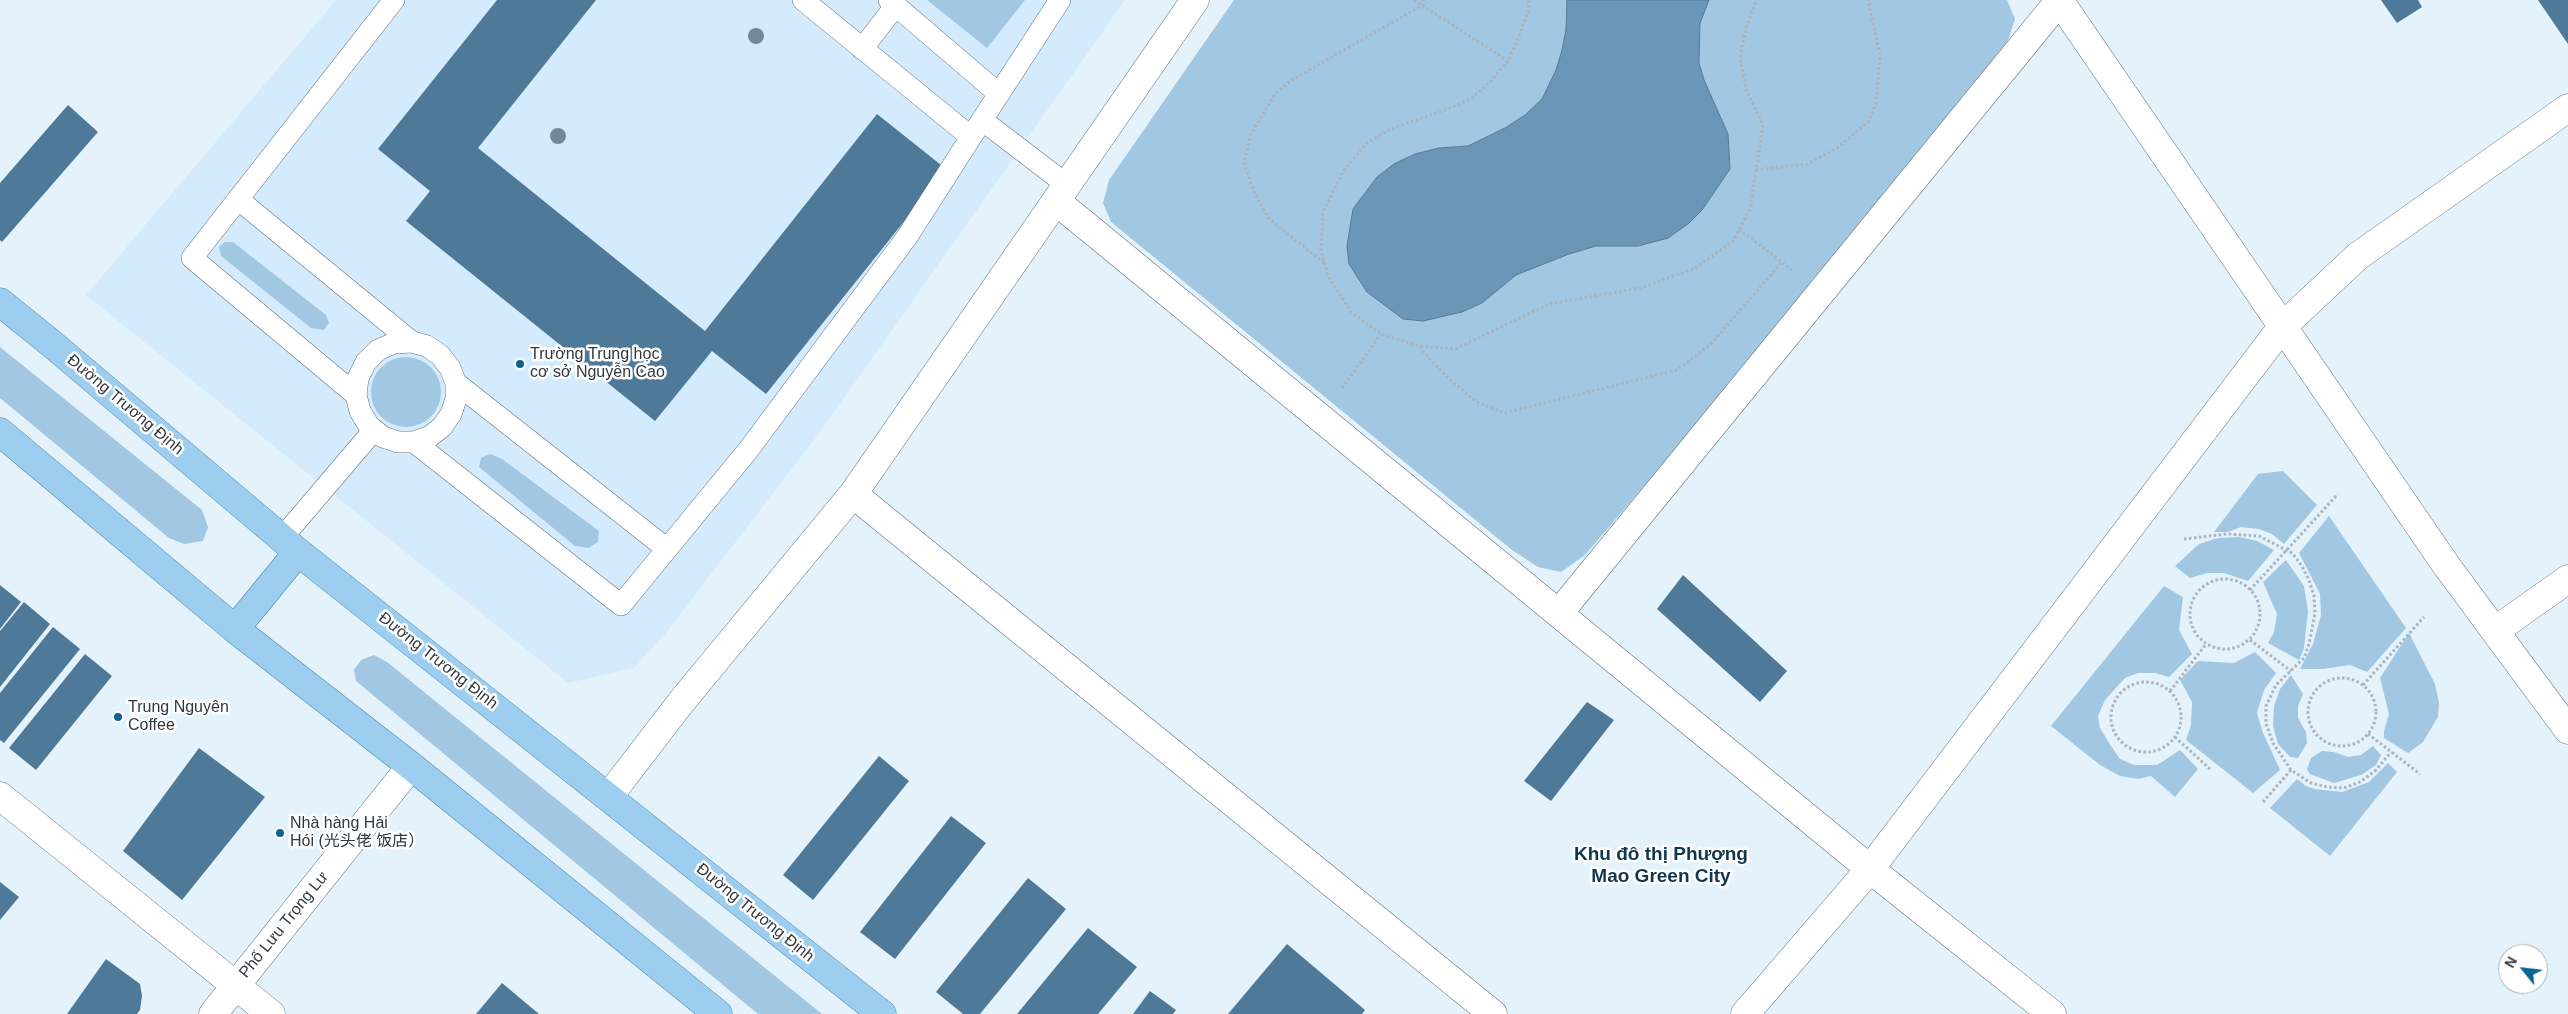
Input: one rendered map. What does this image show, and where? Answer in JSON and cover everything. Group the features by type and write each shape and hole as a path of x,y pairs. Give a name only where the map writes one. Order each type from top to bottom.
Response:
{"main road":[{"name":"Đường Trương Định","path":"0,302 60,350 290,545 882,1014"},
{"path":"0,432 235,630 411,766 718,1014"},
{"path":"235,630 290,545"}],"street":[{"path":"609,796 682,701 853,494 1196,0"},
{"path":"1559,613 2059,0 2446,565 2496,630 2568,730"},
{"path":"1745,1014 1870,869 2282,327 2358,256 2568,108"},
{"path":"1062,193 1559,613 1870,869 2052,1014"},
{"path":"853,494 1493,1014"},
{"path":"2496,630 2568,579"},
{"name":"Phố Lưu Trọng Lư","path":"213,1014 411,766"},
{"path":"0,796 271,1014"}],"lane":[{"path":"356,395 192,258 394,0"},
{"path":"803,0 862,49 976,128 1062,193"},
{"path":"414,442 621,605 749,449 907,237 1060,0"},
{"path":"862,49 892,3 999,94"},
{"path":"239,200 412,342"},
{"path":"412,342 427,346 440,355 450,368 456,383 456,399 452,414 442,427 429,437 414,442 398,442 383,437 369,426 360,411 356,395 358,378 366,362 378,350 394,343 412,342"},
{"path":"456,383 667,549"},
{"path":"290,545 374,430"}],"path":[{"path":"1414,0 1508,61"},
{"path":"1326,264 1269,220 1254,192 1244,163 1251,134 1275,94 1290,81 1422,5 1423,0"},
{"path":"1528,0 1528,11 1508,61 1492,80 1472,98 1448,109 1390,129 1367,143 1344,170 1323,212 1321,250 1329,278 1352,313 1381,334 1419,346 1455,349 1549,304 1640,288 1694,269 1733,241 1750,209 1763,125 1746,92 1740,57 1746,27 1757,0"},
{"path":"1756,170 1807,164 1836,149 1868,122 1876,103 1880,55 1868,0"},
{"path":"1739,229 1798,274"},
{"path":"1419,346 1445,375 1475,401 1504,413 1678,370 1711,344 1782,262"},
{"path":"1337,397 1381,334"},
{"path":"2250,590 2338,494"},
{"path":"2184,539 2243,534 2259,536 2287,550 2302,566 2309,580 2314,596 2315,614 2309,644 2304,658 2276,685 2266,706 2266,724 2273,743 2291,770 2311,783 2327,787 2344,788 2360,782 2376,770 2391,752"},
{"path":"2228,579 2239,582 2250,590 2260,607 2260,619 2250,640 2240,647 2229,650 2217,649 2206,644 2197,636 2191,626 2192,602 2206,584 2228,579"},
{"path":"2363,685 2424,617"},
{"path":"2250,640 2291,671"},
{"path":"2170,691 2206,644"},
{"path":"2346,678 2363,685 2374,698 2376,721 2368,734 2354,744 2333,746 2316,734 2310,725 2308,713 2315,692 2329,682 2346,678"},
{"path":"2138,682 2160,684 2170,691 2177,699 2181,710 2181,721 2174,738 2161,749 2138,752 2127,747 2118,739 2112,728 2110,716 2118,695 2138,682"},
{"path":"2368,734 2420,774"},
{"path":"2174,738 2210,769"},
{"path":"2263,802 2291,770"}],"shaded area":[{"name":"Trường Trung học cơ sở Nguyễn Cao","path":"336,0 1125,0 820,432 665,634 634,668 568,683 86,295"},
{"path":"927,0 1025,0 987,48"},
{"path":"1234,0 2007,0 2015,19 2007,43 1992,67 1827,272 1585,555 1561,572 1538,567 1512,550 1111,222 1103,203 1109,180"},
{"path":"1567,0 1709,0 1700,23 1699,63 1704,80 1728,134 1730,169 1702,210 1688,224 1668,238 1638,246 1596,246 1569,254 1516,275 1482,303 1462,312 1423,321 1403,319 1367,292 1349,264 1347,246 1353,209 1377,177 1394,164 1415,154 1439,148 1468,146 1505,128 1525,115 1542,99 1556,70 1562,50 1566,30"},
{"path":"225,242 233,242 326,315 329,323 324,330 311,328 221,256 219,247"},
{"path":"0,347 202,510 208,527 203,541 184,544 169,538 0,398"},
{"path":"406,357 419,360 431,367 438,379 441,392 438,405 431,417 419,424 406,427 393,424 381,417 374,405 371,392 374,379 381,367 393,360"},
{"path":"490,454 502,459 599,531 598,542 589,548 575,546 479,467 481,458"},
{"path":"2283,471 2317,505 2284,544 2272,534 2259,529 2241,527 2228,532 2214,532 2258,474"},
{"path":"2329,516 2406,628 2367,672 2350,665 2323,669 2300,669 2313,644 2321,615 2320,594 2299,553"},
{"path":"2239,537 2257,541 2274,550 2248,581 2224,573 2207,573 2190,578 2175,566 2199,544 2218,538"},
{"path":"2286,560 2304,586 2308,611 2304,648 2299,660 2268,643 2274,632 2277,614 2263,582"},
{"path":"2164,586 2183,597 2179,630 2192,654 2169,677 2155,673 2138,673 2125,678 2105,700 2098,716 2100,728 2120,759 2134,765 2157,765 2180,750 2198,769 2175,797 2151,776 2138,779 2120,776 2100,765 2051,726"},
{"path":"2409,633 2435,684 2439,703 2438,717 2423,742 2408,753 2384,738 2389,714 2380,678"},
{"path":"2255,652 2276,673 2264,690 2257,713 2263,733 2280,770 2253,793 2186,740 2191,725 2192,702 2180,680 2198,661 2234,663"},
{"path":"374,655 387,662 822,1014 758,1014 356,681 354,670 361,660"},
{"path":"2291,675 2303,694 2298,706 2298,718 2306,732 2307,743 2298,758 2290,757 2278,744 2273,726 2274,706 2280,689"},
{"path":"2373,746 2381,755 2376,765 2361,775 2334,783 2310,774 2307,769 2311,758 2322,751 2334,752 2348,757 2361,755"},
{"path":"2388,763 2397,772 2330,856 2270,808 2297,779 2306,786 2315,789 2342,792 2369,782"}],"building":[{"path":"497,0 596,0 478,148 705,331 877,114 946,169 766,394 712,351 655,421 406,221 430,191 378,149"},
{"path":"2381,0 2418,0 2422,7 2397,23"},
{"path":"2538,0 2568,0 2568,44"},
{"path":"68,105 98,132 2,242 0,240 0,183"},
{"path":"1683,575 1787,671 1760,702 1657,609"},
{"path":"0,585 21,602 0,629"},
{"path":"24,602 50,624 0,687 0,631"},
{"path":"53,627 80,649 4,743 0,740 0,693"},
{"path":"85,654 112,676 36,770 9,748"},
{"path":"1587,702 1614,720 1551,801 1524,781"},
{"path":"199,748 265,797 182,900 123,851"},
{"path":"879,756 909,781 813,900 783,875"},
{"path":"951,816 986,843 895,959 860,932"},
{"path":"1028,878 1066,909 980,1014 963,1014 936,992"},
{"path":"0,882 19,897 0,920"},
{"path":"1088,928 1137,967 1098,1014 1017,1014"},
{"path":"1287,944 1365,1010 1362,1014 1228,1014"},
{"path":"106,959 140,984 142,996 140,1010 137,1014 67,1014"},
{"path":"502,983 539,1014 476,1014"},
{"path":"1150,991 1176,1010 1173,1014 1133,1014"}],"place":[{"name":"Trường Trung học cơ sở Nguyễn Cao","path":"520,364"},
{"name":"Trung Nguyên Coffee","path":"118,717"},
{"name":"Nhà hàng Hải Hói (光头佬 饭店）","path":"280,833"}],"district":[{"name":"Khu đô thị Phượng Mao Green City","path":"1661,866"}]}
